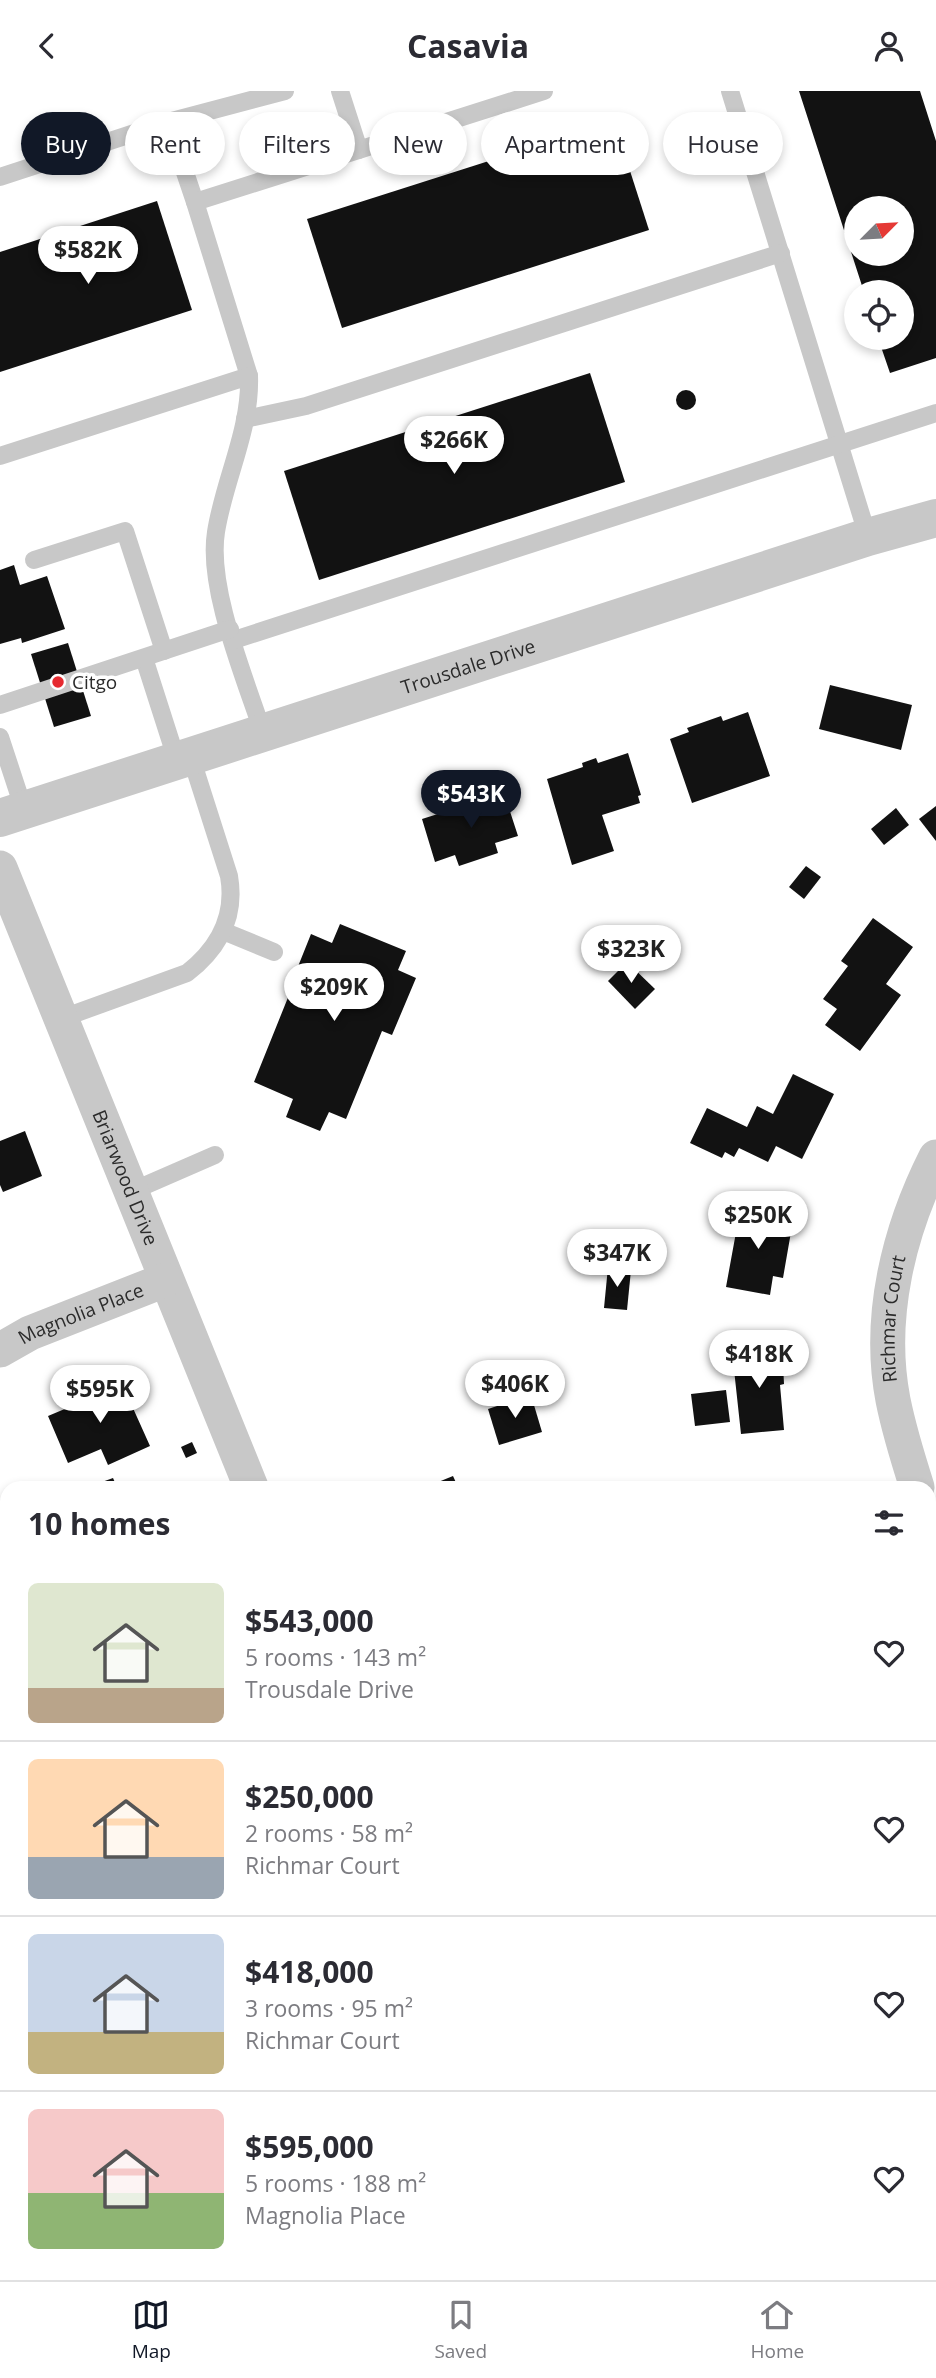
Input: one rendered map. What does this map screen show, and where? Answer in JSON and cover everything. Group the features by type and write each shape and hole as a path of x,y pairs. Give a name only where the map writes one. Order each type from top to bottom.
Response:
{"street":[{"name":"Trousdale Drive","path":"12,814 868,537 936,518"},
{"name":"Briarwood Drive","path":"0,868 249,1481"},
{"name":"Richmar Court","path":"916,1481 892,1398 889,1366 890,1305 901,1246 923,1183 936,1157"},
{"name":"Magnolia Place","path":"0,1350 30,1333 165,1280"}],"lane":[{"path":"206,112 285,91"},
{"path":"340,91 359,150"},
{"path":"195,202 544,91"},
{"path":"730,91 868,537"},
{"path":"0,177 125,136"},
{"path":"186,175 249,376 250,391 245,419 215,535 216,577 263,733"},
{"path":"245,419 306,406 780,253"},
{"path":"0,456 249,376"},
{"path":"0,705 164,651 232,635 936,413"},
{"path":"34,560 125,531 164,651"},
{"path":"60,1019 187,972 202,961 223,931 230,912 231,885 144,658"},
{"path":"0,737 12,814"},
{"path":"223,931 274,952"},
{"path":"130,1192 215,1155"}],"building":[{"path":"799,91 920,91 936,141 936,358 890,373 882,350 914,350 914,280 860,280 856,266 914,266 914,196 844,196 844,230"},
{"path":"481,163 481,175 631,175 649,230 342,328 307,219 445,175 467,175 467,168"},
{"path":"157,201 192,310 0,372 0,252"},
{"path":"590,373 625,482 319,580 284,471"},
{"path":"682,390 690,390 696,400 690,410 682,410 676,404 676,396"},
{"path":"14,565 20,585 47,576 65,629 22,643 21,638 0,644 0,570"},
{"path":"68,643 91,716 54,727 31,654"},
{"path":"830,685 912,705 901,750 819,729"},
{"path":"748,712 770,776 692,803 670,739 689,732 687,728 721,716 723,721"},
{"path":"628,753 641,795 638,796 640,803 602,815 614,851 572,865 547,779 583,767 582,763 596,758 598,763"},
{"path":"504,793 518,836 495,843 498,853 459,866 455,855 435,862 422,819"},
{"path":"936,806 936,841 919,819"},
{"path":"896,808 909,825 884,845 871,829"},
{"path":"806,866 821,877 804,899 789,887"},
{"path":"873,918 913,947 886,984 901,995 860,1051 825,1025 837,1009 823,999 848,966 841,961"},
{"path":"340,924 406,951 398,970 416,978 392,1035 382,1031 346,1119 329,1112 320,1131 286,1117 293,1099 254,1082 311,934 332,943"},
{"path":"627,962 655,989 635,1009 608,981"},
{"path":"793,1074 834,1094 802,1159 776,1146 768,1162 739,1148 734,1157 725,1152 722,1158 690,1143 707,1108 747,1127 757,1106 773,1114"},
{"path":"25,1131 42,1176 3,1192 0,1185 0,1141"},
{"path":"741,1205 782,1213 779,1230 791,1232 783,1278 773,1276 770,1295 726,1287"},
{"path":"608,1267 631,1270 627,1310 604,1308"},
{"path":"776,1347 778,1365 783,1364 784,1384 780,1385 784,1430 741,1434 732,1351"},
{"path":"119,1377 150,1446 108,1465 101,1449 68,1463 48,1416 79,1403 76,1395"},
{"path":"726,1390 730,1422 695,1426 691,1394"},
{"path":"531,1395 542,1432 499,1445 488,1409"},
{"path":"192,1442 197,1453 186,1458 181,1447"},
{"path":"453,1476 455,1481 441,1481"}],"place":[{"name":"Citgo","path":"58,682"}]}
